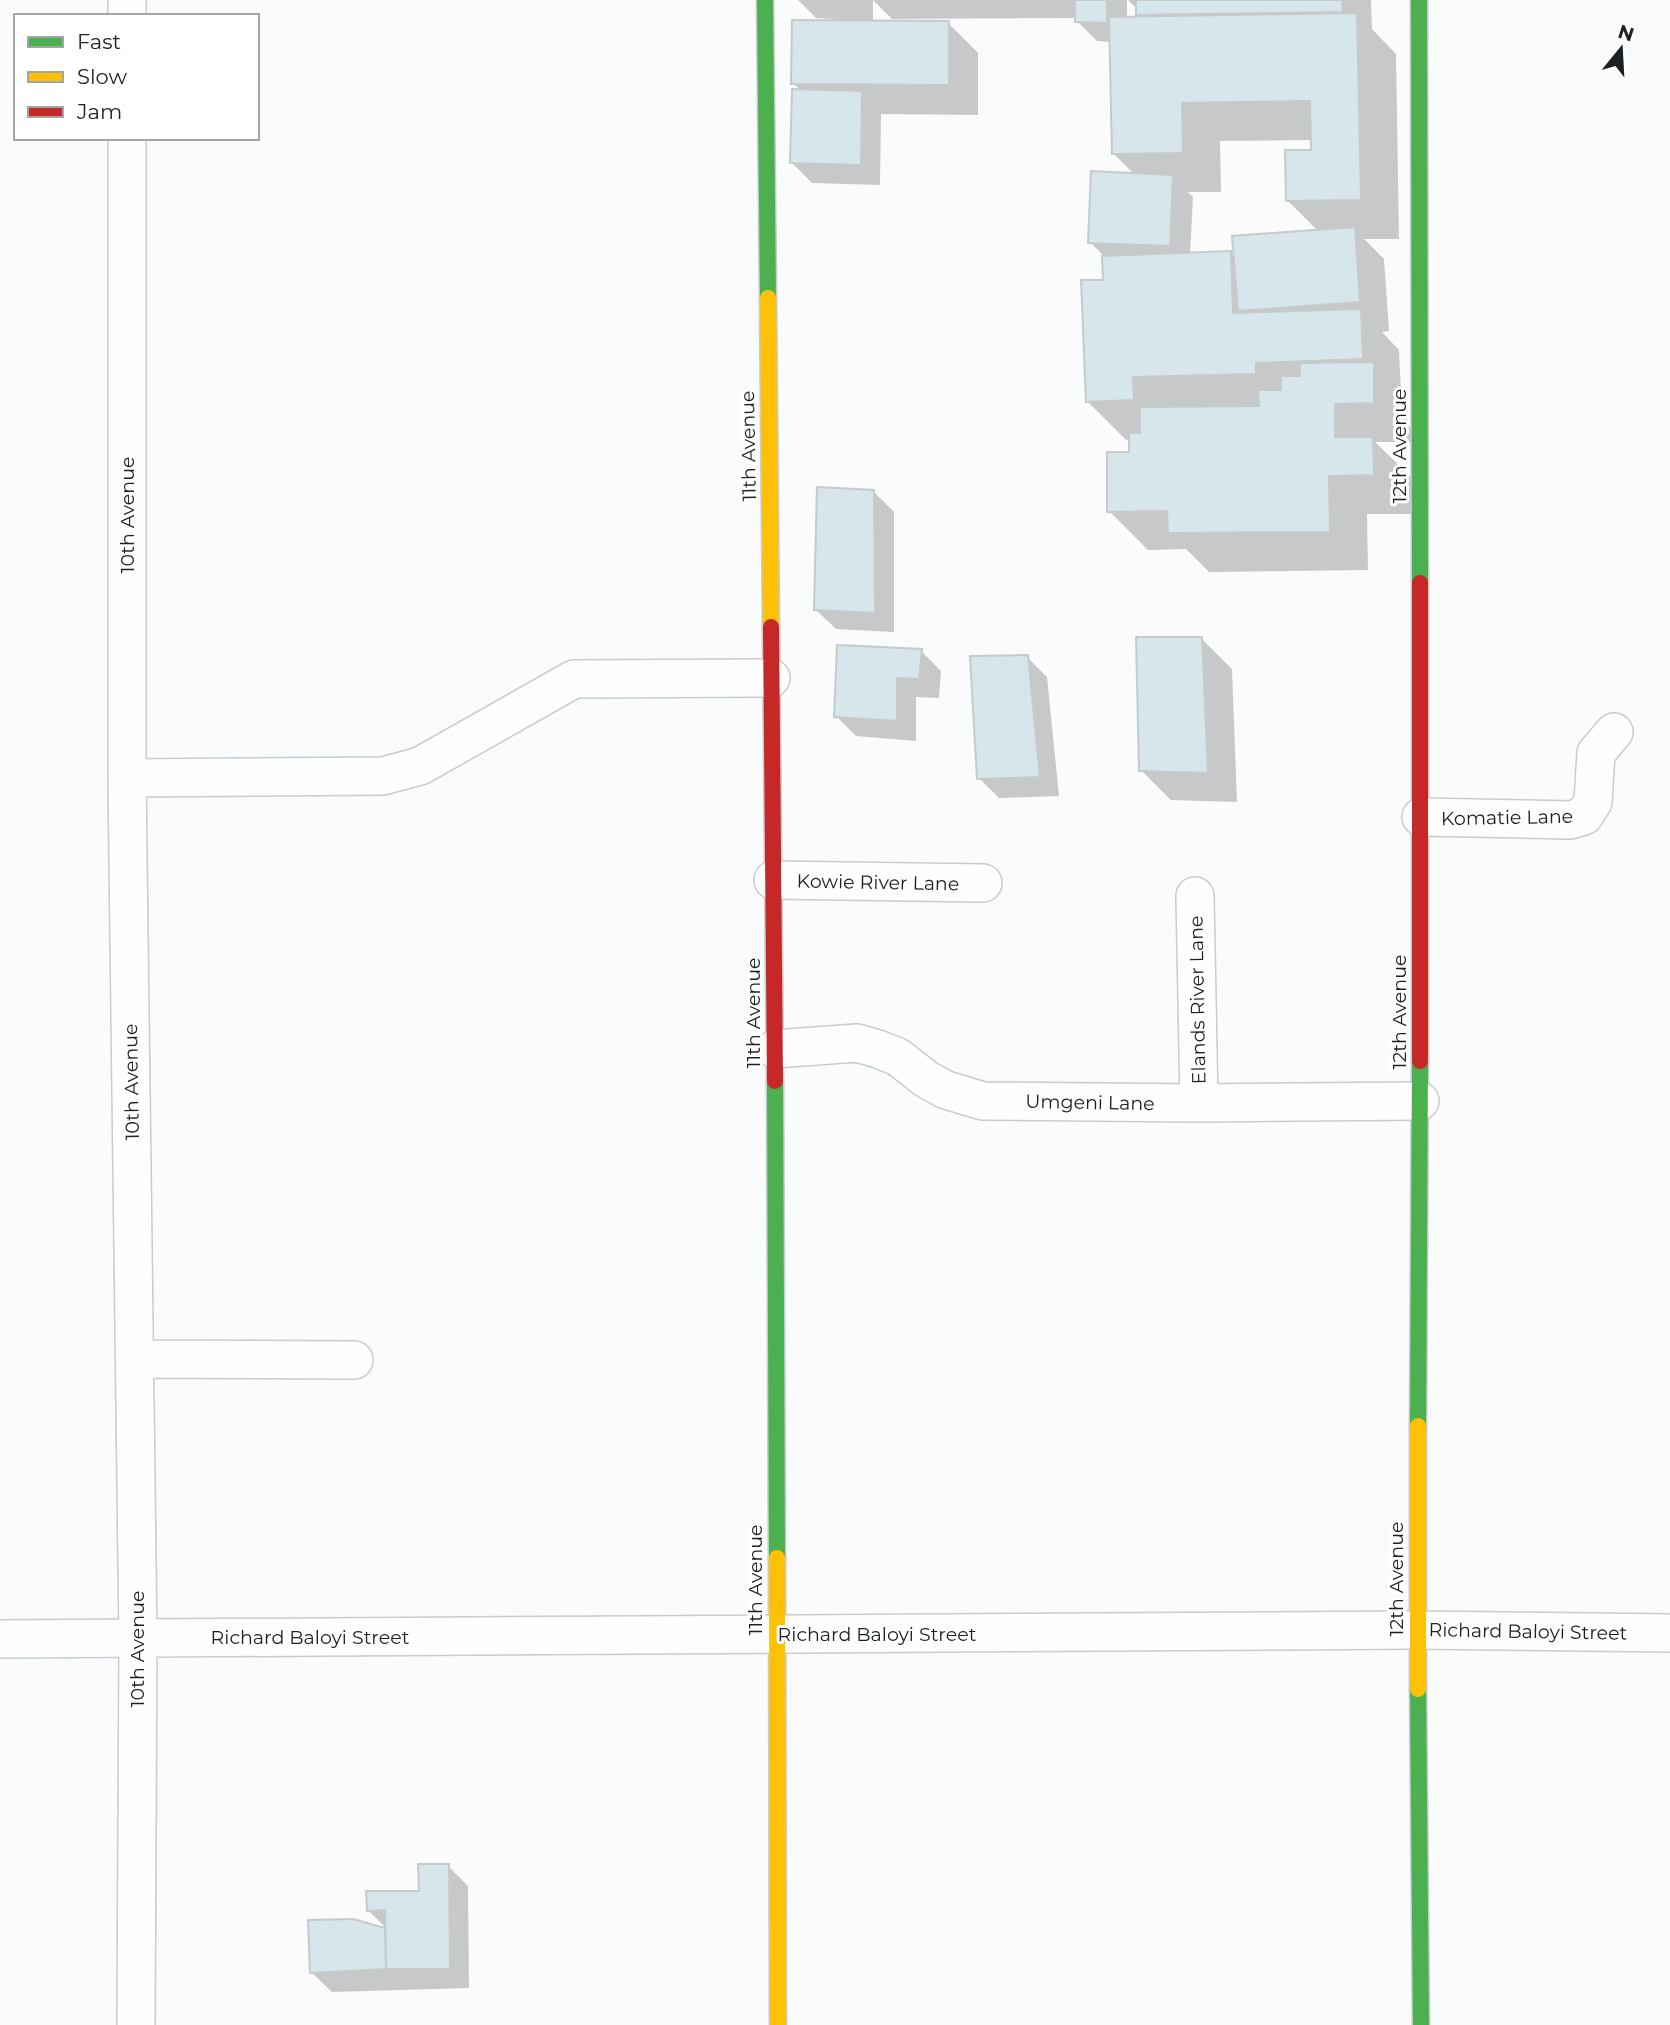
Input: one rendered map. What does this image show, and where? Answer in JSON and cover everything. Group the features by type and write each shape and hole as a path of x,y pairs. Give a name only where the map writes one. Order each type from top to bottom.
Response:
{"street":[{"name":"11th Avenue","path":"765,0 775,1049 778,2025"},
{"name":"12th Avenue","path":"1419,0 1421,817 1417,1630 1420,2025"},
{"name":"10th Avenue","path":"127,140 128,778 138,1639 136,2025"},
{"path":"128,778 383,776 420,766 574,679 771,678"},
{"name":"Komatie Lane","path":"1421,817 1570,820 1584,816 1593,802 1596,753 1614,732"},
{"name":"Kowie River Lane","path":"773,880 983,883"},
{"name":"Elands River Lane","path":"1195,896 1199,1103"},
{"name":"Umgeni Lane","path":"775,1049 858,1043 898,1057 926,1079 946,1090 983,1101 1420,1101"},
{"path":"135,1359 354,1360"},
{"name":"Richard Baloyi Street","path":"0,1639 1417,1630 1670,1633"}],"building":[{"path":"1075,0 1107,0 1107,23 1075,22"},
{"path":"1136,0 1342,0 1343,12 1136,15"},
{"path":"1357,13 1361,200 1286,201 1285,150 1311,150 1310,101 1182,103 1183,153 1112,154 1109,17"},
{"path":"792,20 949,21 949,85 791,84"},
{"path":"792,89 862,91 861,165 790,163"},
{"path":"1091,171 1173,175 1170,246 1088,243"},
{"path":"1355,227 1360,302 1238,311 1232,236"},
{"path":"1231,251 1233,313 1361,309 1363,359 1256,363 1256,374 1133,377 1134,400 1086,402 1081,280 1103,280 1102,256"},
{"path":"1374,362 1374,403 1335,404 1335,437 1373,437 1374,475 1329,476 1330,532 1168,533 1167,511 1107,512 1107,452 1129,452 1129,433 1140,433 1140,407 1259,406 1258,390 1281,390 1281,376 1300,376 1300,363"},
{"path":"817,487 874,490 875,613 814,610"},
{"path":"1136,637 1202,637 1208,773 1139,771"},
{"path":"837,645 922,649 919,679 897,678 897,721 834,717"},
{"path":"1028,655 1040,777 977,779 970,656"},
{"path":"418,1864 449,1864 450,1969 386,1969 385,1910 367,1911 366,1891 419,1891"},
{"path":"353,1919 385,1928 386,1969 310,1973 308,1920"}],"traffic: fast":[{"path":"765,0 768,298"},
{"path":"1419,0 1420,583"},
{"path":"1418,1426 1420,1061"},
{"path":"775,1081 777,1558"},
{"path":"1418,1689 1421,2025"}],"traffic: slow":[{"path":"768,298 771,627"},
{"path":"1418,1426 1418,1689"},
{"path":"777,1558 778,2025"}],"traffic: jam":[{"path":"1420,583 1420,1061"},
{"path":"771,627 775,1081"}]}
